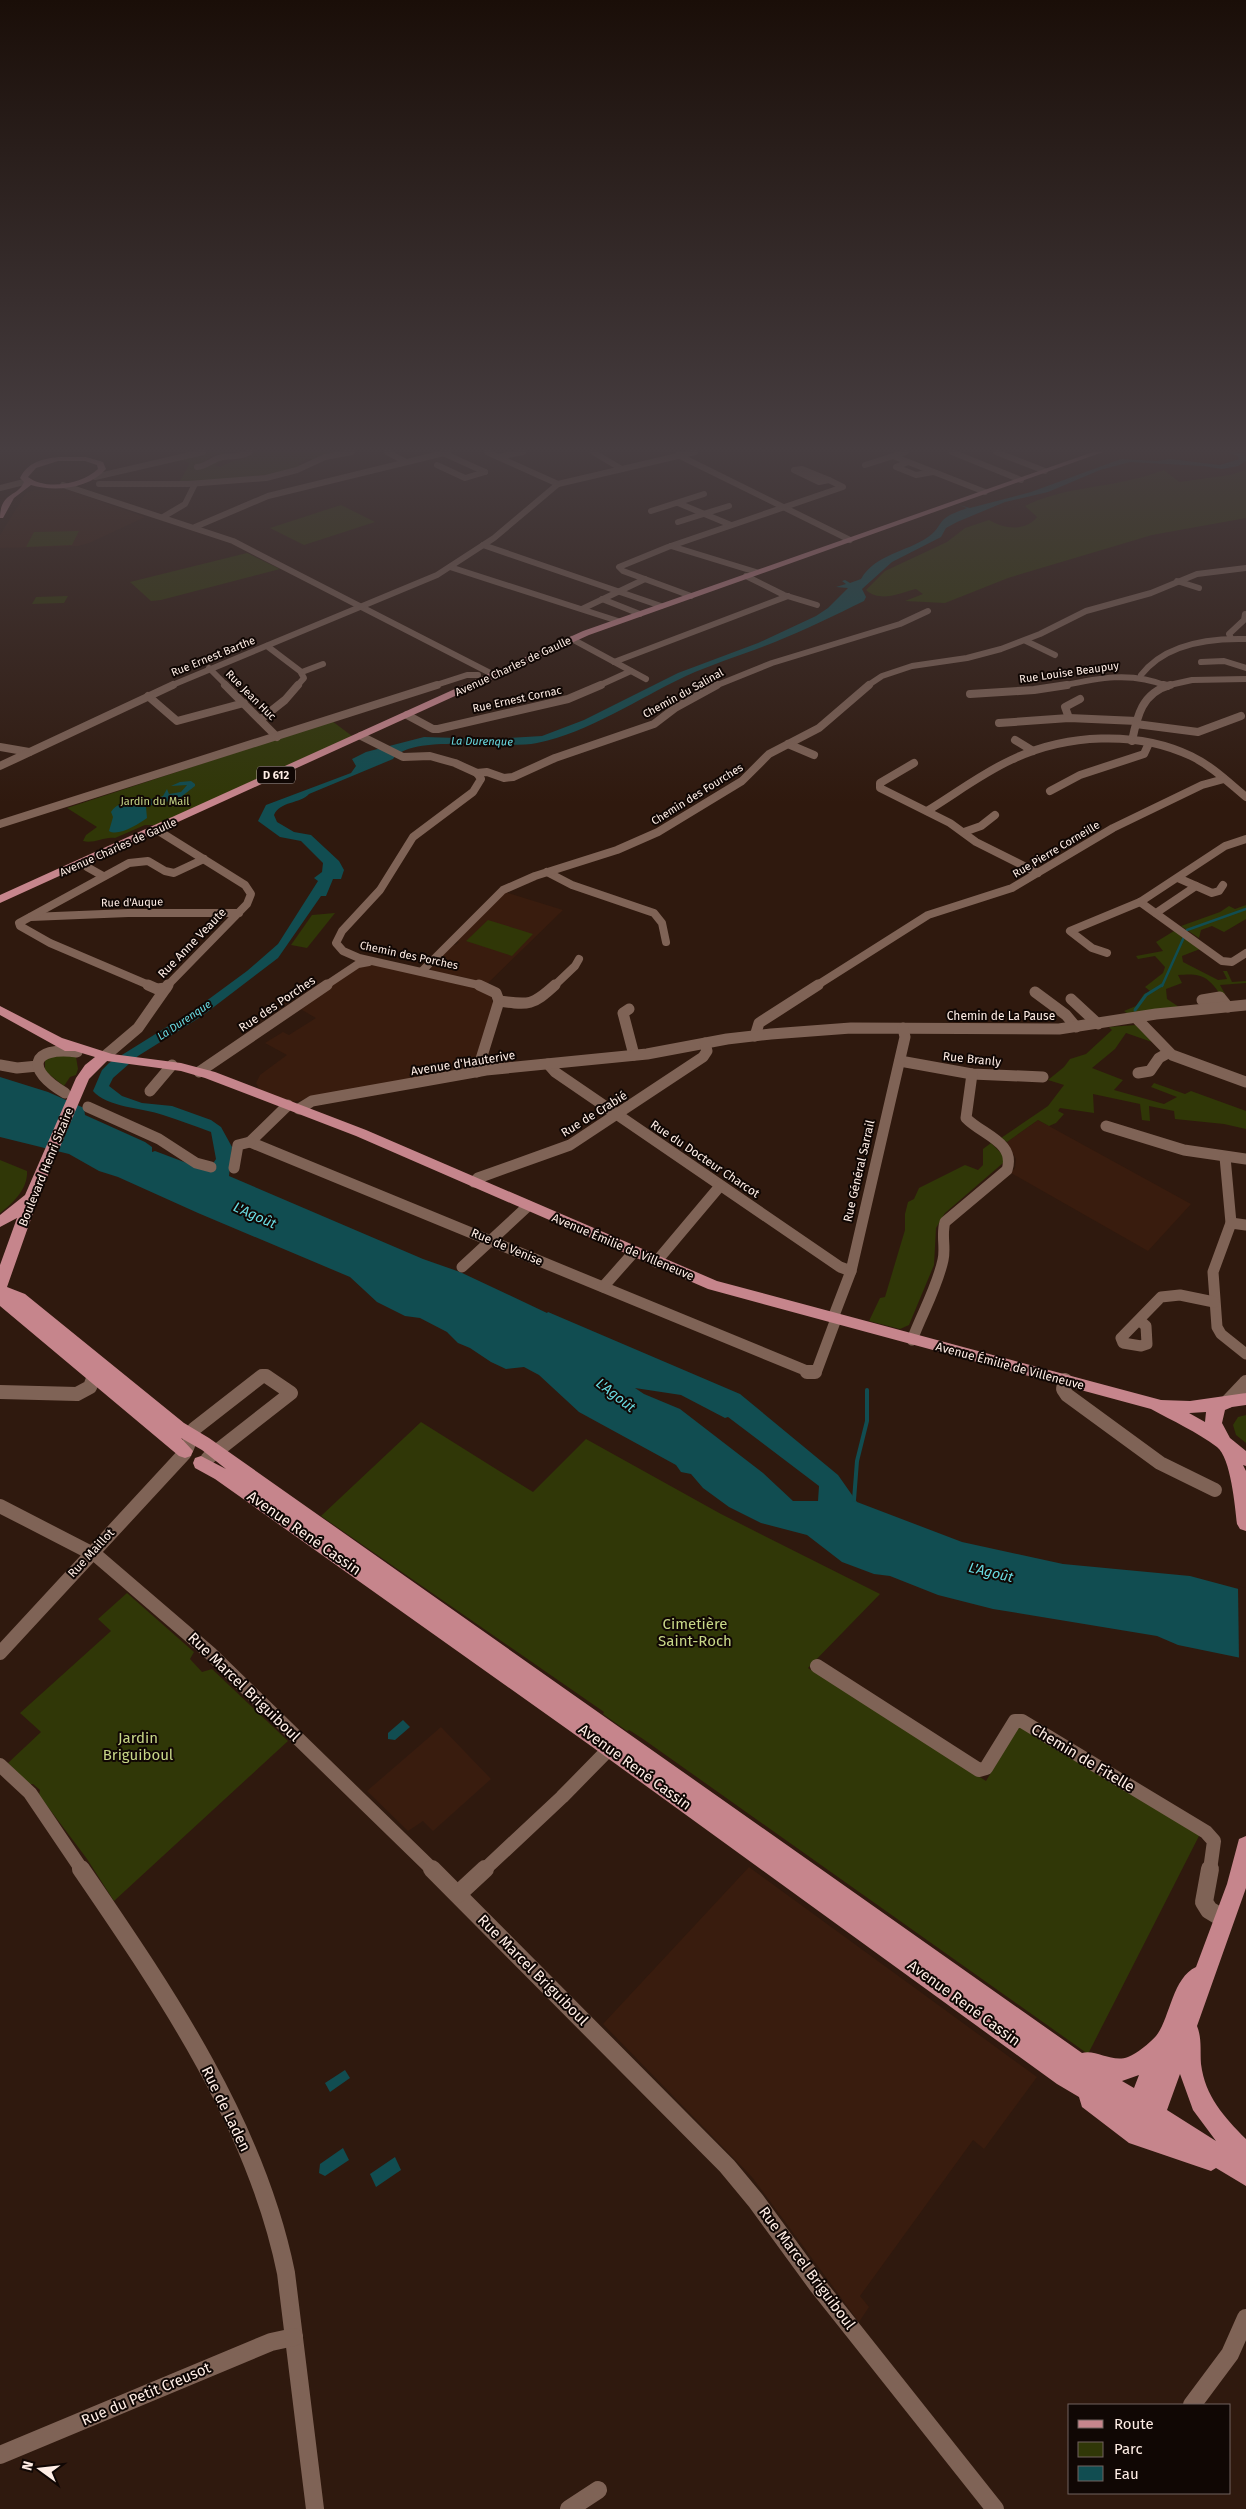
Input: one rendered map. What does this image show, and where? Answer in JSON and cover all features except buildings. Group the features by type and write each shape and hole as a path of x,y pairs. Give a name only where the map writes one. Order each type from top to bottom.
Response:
{"main road":[{"name":"Avenue Charles de Gaulle","path":"0,900 406,715 475,677 492,676 572,639 765,569"},
{"path":"0,1010 62,1042 77,1052 84,1062 84,1076"},
{"name":"Avenue Émilie de Villeneuve","path":"62,1042 108,1057 172,1065 199,1072 293,1107 474,1182 656,1262 718,1287 1155,1404 1190,1407 1246,1399"},
{"name":"Boulevard Henri Sizaire","path":"0,1286 69,1097 84,1076 108,1057"},
{"path":"0,1222 17,1211 32,1196"},
{"path":"0,1291 196,1447"},
{"path":"0,1297 19,1305 94,1376 196,1447"},
{"path":"0,1316 19,1305"},
{"path":"1225,1403 1216,1411 1213,1420 1214,1430 1240,1476 1246,1524"},
{"name":"Avenue Émilie de Villeneuve","path":"1155,1404 1195,1424 1246,1459"},
{"name":"Avenue René Cassin","path":"196,1447 221,1474 480,1648 1070,2068"},
{"path":"1070,2068 1121,2109 1131,2112 1145,2110 1159,2100 1224,1919 1241,1886 1246,1846"},
{"path":"1172,2146 1150,2122 1145,2110 1144,2091 1181,2003 1209,1960"},
{"path":"1190,2018 1189,2063 1196,2094 1242,2165"},
{"path":"1070,2068 1124,2069 1139,2065 1165,2042"},
{"path":"1070,2068 1125,2128 1137,2136 1242,2165"},
{"path":"1145,2110 1242,2165"}],"street":[{"path":"287,569 492,676"},
{"name":"Rue Ernest Barthe","path":"0,766 209,668 267,646 301,629 445,569"},
{"path":"457,569 618,622"},
{"path":"555,569 620,590 661,606"},
{"path":"621,569 690,596"},
{"path":"746,569 756,572"},
{"name":"Chemin des Fourches","path":"422,971 499,893 519,882 595,858 648,837 735,785 753,771 767,756 818,728 872,683 889,673 912,666 974,657 1026,640 1086,611 1152,593 1177,581 1203,572 1234,569"},
{"path":"746,576 788,596 817,605"},
{"path":"582,609 645,579"},
{"path":"1177,581 1199,588"},
{"path":"614,662 788,596"},
{"path":"602,599 640,614"},
{"path":"359,606 475,677"},
{"name":"Chemin du Salinal","path":"477,773 487,772 504,778 513,777 555,758 654,724 667,713 706,691 749,671 895,626 928,611"},
{"path":"1230,638 1229,634 1244,620 1245,614"},
{"path":"1167,686 1141,676 1152,664 1172,652 1201,643 1230,638 1246,639"},
{"path":"572,639 646,679"},
{"path":"1026,640 1043,651 1055,655"},
{"path":"261,719 290,696 303,679 302,672 267,646"},
{"path":"1201,662 1224,661 1246,668"},
{"path":"302,672 323,664"},
{"name":"Rue Jean Huc","path":"209,668 277,737"},
{"name":"Rue Ernest Cornac","path":"406,715 436,729 568,699 631,671"},
{"name":"Rue Louise Beaupuy","path":"970,694 1037,689 1113,676 1141,676"},
{"name":"Avenue Charles de Gaulle","path":"0,824 475,677"},
{"path":"1132,741 1146,698 1167,686 1196,680 1246,679"},
{"path":"148,696 177,722 244,704"},
{"path":"1069,718 1065,707 1080,699"},
{"path":"999,722 1069,718 1137,722 1195,732 1241,716"},
{"path":"1080,733 1084,741"},
{"path":"361,736 397,754 412,757 430,756 455,763 477,773"},
{"path":"1015,740 1033,752"},
{"path":"927,812 990,770 1033,752 1084,741 1132,741 1191,756 1246,797"},
{"path":"788,744 814,755"},
{"path":"1050,791 1082,774 1110,764 1128,762 1144,754 1149,744"},
{"path":"0,747 29,752"},
{"path":"914,763 880,783 879,786 964,832 976,842 1038,873"},
{"path":"982,766 990,770"},
{"name":"Chemin des Porches","path":"477,773 481,779 478,786 422,828 409,841 380,890 336,940 336,946 340,950 371,962 461,979 488,988 496,993 499,1001"},
{"name":"Rue Pierre Corneille","path":"755,1036 759,1023 928,915 1012,888 1113,828 1202,785 1224,779"},
{"path":"964,832 984,825 996,815"},
{"path":"157,830 204,859"},
{"path":"1107,953 1092,948 1070,930 1140,902 1225,846 1246,839"},
{"path":"166,988 157,989 50,943 23,921 103,876 131,863 148,861 165,871 174,873 204,859"},
{"name":"Rue Anne Veaute","path":"108,1057 140,1026 166,988 250,900 251,890 204,859"},
{"path":"87,867 103,876"},
{"path":"547,872 575,886 654,913 662,923 666,942"},
{"path":"1178,878 1212,893 1219,890 1223,885"},
{"path":"1156,913 1196,886"},
{"path":"1140,902 1222,961 1229,962 1246,953"},
{"name":"Rue d'Auque","path":"23,921 128,913 238,913"},
{"path":"477,1072 499,1001 524,1004 538,1001 574,966 578,959"},
{"name":"Rue des Porches","path":"199,1072 358,964 371,962"},
{"path":"1034,992 1066,1015 1076,1027"},
{"path":"1202,1000 1220,997 1228,1007"},
{"path":"1071,999 1098,1024"},
{"name":"Chemin de La Pause","path":"755,1036 842,1028 1022,1029 1076,1027 1246,1005"},
{"path":"629,1009 624,1013 634,1055"},
{"path":"1136,1018 1168,1053 1246,1082"},
{"name":"Rue Général Sarrail","path":"834,1319 851,1271 905,1038 903,1028"},
{"name":"Avenue d'Hauterive","path":"293,1107 312,1101 477,1072 666,1051 755,1036"},
{"name":"Rue de Crabié","path":"474,1182 478,1178 570,1145 703,1057 707,1051 705,1043"},
{"path":"0,1064 23,1068 40,1062 58,1050 77,1052"},
{"path":"1138,1074 1150,1071 1160,1056 1168,1053"},
{"name":"Rue Branly","path":"900,1061 972,1074 1042,1077"},
{"path":"40,1062 41,1074 48,1082 69,1097"},
{"name":"Rue du Docteur Charcot","path":"548,1064 555,1072 616,1115 840,1267 851,1271"},
{"path":"150,1091 172,1065"},
{"path":"912,1340 941,1268 944,1248 942,1244 943,1226 948,1218 1007,1170 1010,1162 1008,1153 1003,1146 970,1124 966,1118 972,1074"},
{"path":"88,1107 159,1138 196,1163 211,1167"},
{"path":"234,1168 238,1145 250,1142 293,1107"},
{"path":"1106,1126 1174,1148 1246,1160"},
{"name":"Rue de Venise","path":"250,1142 813,1373 817,1370 834,1319"},
{"path":"1225,1157 1231,1223 1213,1272 1214,1302 1218,1331 1246,1354"},
{"path":"656,1262 720,1186"},
{"path":"462,1267 528,1206"},
{"path":"1231,1223 1246,1225"},
{"path":"604,1287 634,1252"},
{"path":"1139,1320 1165,1295 1214,1302"},
{"path":"0,1392 77,1394 90,1387 94,1376"},
{"path":"262,1376 266,1376 291,1393 196,1447 262,1376"},
{"path":"1064,1380 1063,1389 1067,1395 1141,1450 1180,1474 1215,1490"},
{"path":"1225,1403 1246,1382"},
{"name":"Rue Maillot","path":"0,1653 91,1552 196,1447"},
{"name":"Rue Marcel Briguiboul","path":"0,1506 97,1556 210,1653 458,1894 727,2166 756,2201 818,2286 995,2509"},
{"name":"Chemin de Fitelle","path":"817,1666 979,1770 986,1768 1018,1720 1206,1832 1212,1838 1214,1847 1204,1902 1209,1910 1224,1919"},
{"path":"458,1894 615,1743"},
{"name":"Rue de Laden","path":"0,1765 30,1793 174,2011 197,2050 239,2135 271,2215 286,2277 315,2509"},
{"path":"1193,2404 1230,2354 1246,2318"},
{"name":"Rue du Petit Creusot","path":"0,2455 271,2342 294,2337"},
{"path":"569,2509 598,2490"}],"shaded area":[{"path":"505,892 563,910 486,985 463,977 431,971 431,967 453,945 459,942 457,941"},
{"path":"368,964 459,982 490,993 493,1003 473,1068 291,1102 260,1090 256,1083 260,1075 287,1055 265,1043 283,1032 289,1035 316,1018 297,1007 360,965"},
{"path":"1038,1120 1191,1204 1148,1251 1011,1173 1015,1168 1016,1159 1007,1142"},
{"path":"441,1727 491,1779 433,1831 423,1821 408,1831 367,1791"},
{"path":"749,1867 1037,2077 984,2149 973,2140 860,2296 869,2307 859,2322 752,2177 603,2024"}],"green space":[{"path":"182,569 280,569 151,601 130,582"},
{"path":"889,569 1038,569 1008,578 945,603 905,601 923,594 916,589 890,596 878,596 866,590"},
{"path":"68,596 64,603 32,604 36,597"},
{"name":"Jardin du Mail","path":"332,721 352,736 156,825 145,825 115,838 87,842 83,841 86,835 97,827 67,808"},
{"path":"1246,905 1246,919 1224,932 1212,926 1201,930 1199,938 1181,926 1220,912 1229,906 1235,909"},
{"path":"335,913 307,948 291,945 312,915"},
{"path":"488,920 533,934 512,956 466,941"},
{"path":"1174,931 1200,949 1182,956 1183,962 1218,980 1227,979 1223,971 1227,971 1232,982 1246,981 1246,983 1220,985 1225,994 1220,994 1207,979 1192,974 1178,975 1182,983 1166,989 1167,999 1179,1007 1128,1014 1124,1011 1136,1006 1144,994 1150,991 1145,987 1163,973 1165,967 1155,956 1138,959 1136,956 1163,951 1156,942"},
{"path":"1136,1025 1152,1042 1126,1033 1115,1049 1092,1068 1123,1080 1114,1090 1164,1104 1177,1097 1151,1087 1154,1083 1185,1094 1191,1091 1246,1111 1246,1129 1224,1124 1175,1119 1174,1111 1149,1106 1150,1121 1142,1120 1140,1104 1093,1094 1094,1113 1060,1108 1058,1111 1064,1114 1056,1123 1049,1126 1038,1120 1007,1142 1001,1138 1048,1106 1064,1085 1048,1080 1064,1067 1070,1059 1086,1054 1112,1030 1109,1027"},
{"path":"52,1054 76,1057 78,1069 76,1075 70,1077 64,1086 45,1071 45,1058"},
{"path":"991,1143 1004,1156 1003,1163 945,1213 936,1228 934,1265 909,1325 900,1329 869,1321 880,1298 885,1297 905,1230 905,1214 908,1202 914,1199 919,1188 965,1165 978,1170 983,1165 983,1149"},
{"path":"0,1160 27,1171 27,1178 19,1195 0,1213"},
{"path":"1246,1415 1246,1443 1236,1435 1233,1425 1238,1417"},
{"name":"Cimetière Saint-Roch","path":"421,1422 533,1492 586,1439 721,1514 880,1594 808,1668 986,1781 1020,1724 1200,1834 1088,2054 643,1739 629,1730 627,1731 603,1714 604,1712 321,1516"},
{"name":"Jardin Briguiboul","path":"127,1593 194,1652 190,1659 202,1672 212,1669 288,1741 114,1901 87,1859 39,1795 40,1790 33,1784 29,1784 8,1763 41,1732 20,1713 111,1631 98,1619"}],"water":[{"path":"869,569 884,569 862,589 866,597 864,601 786,637 686,676 576,731 557,738 522,745 438,744 403,751 393,759 281,807 274,815 277,822 294,832 311,835 339,861 344,870 341,879 333,879 326,896 321,896 278,958 202,1016 138,1056 113,1078 109,1086 122,1096 142,1103 172,1106 211,1120 221,1127 232,1147 229,1176 423,1259 460,1272 547,1313 740,1394 838,1475 857,1502 962,1542 1063,1564 1190,1576 1246,1591 1246,1659 1178,1645 1157,1636 993,1609 938,1595 890,1576 874,1574 842,1562 807,1535 761,1523 729,1507 703,1488 691,1474 681,1472 676,1465 579,1412 539,1375 524,1367 506,1369 491,1362 470,1348 458,1343 447,1332 420,1318 405,1316 377,1302 350,1277 118,1177 99,1171 69,1154 0,1137 0,1077 48,1092 84,1108 85,1115 145,1142 152,1147 152,1152 155,1151 208,1171 216,1159 211,1132 163,1115 107,1101 93,1091 102,1070 109,1063 194,1010 247,971 278,944 318,881 314,878 322,872 323,863 301,841 280,837 258,821 266,805 351,773 356,766 352,759 366,752 424,737 492,739 542,736 584,720 678,673 758,643 816,616 828,608 848,588 836,587 846,584 842,581 845,580 850,583 861,579","holes":["635,1388 681,1395 725,1418 728,1417 819,1486 818,1501 793,1501 763,1473 680,1409 644,1394"]},
{"path":"191,781 195,786 177,800 146,807 147,818 123,831 109,831 113,817 111,812 115,807 128,802 163,796 167,789 169,794 181,792 187,785 171,786 180,782"},
{"path":"403,1720 410,1727 395,1740 388,1739 388,1733"},
{"path":"345,2070 350,2078 330,2092 325,2083"},
{"path":"343,2148 349,2160 325,2176 319,2173 320,2164"},
{"path":"395,2157 401,2170 376,2187 370,2174"}],"pier":[{"path":"1238,1586 1246,1588 1246,1662 1239,1661"}],"waterway":[{"path":"1187,930 1246,909"},
{"path":"1162,986 1184,937"},
{"path":"1135,1010 1146,995 1162,985"},
{"path":"854,1500 857,1461 867,1421 867,1390"}],"water label":[{"name":"La Durenque","path":"482,741"},
{"name":"La Durenque","path":"184,1020"},
{"name":"L'Agoût","path":"255,1215"},
{"name":"L'Agoût","path":"616,1395"},
{"name":"L'Agoût","path":"991,1572"}]}
